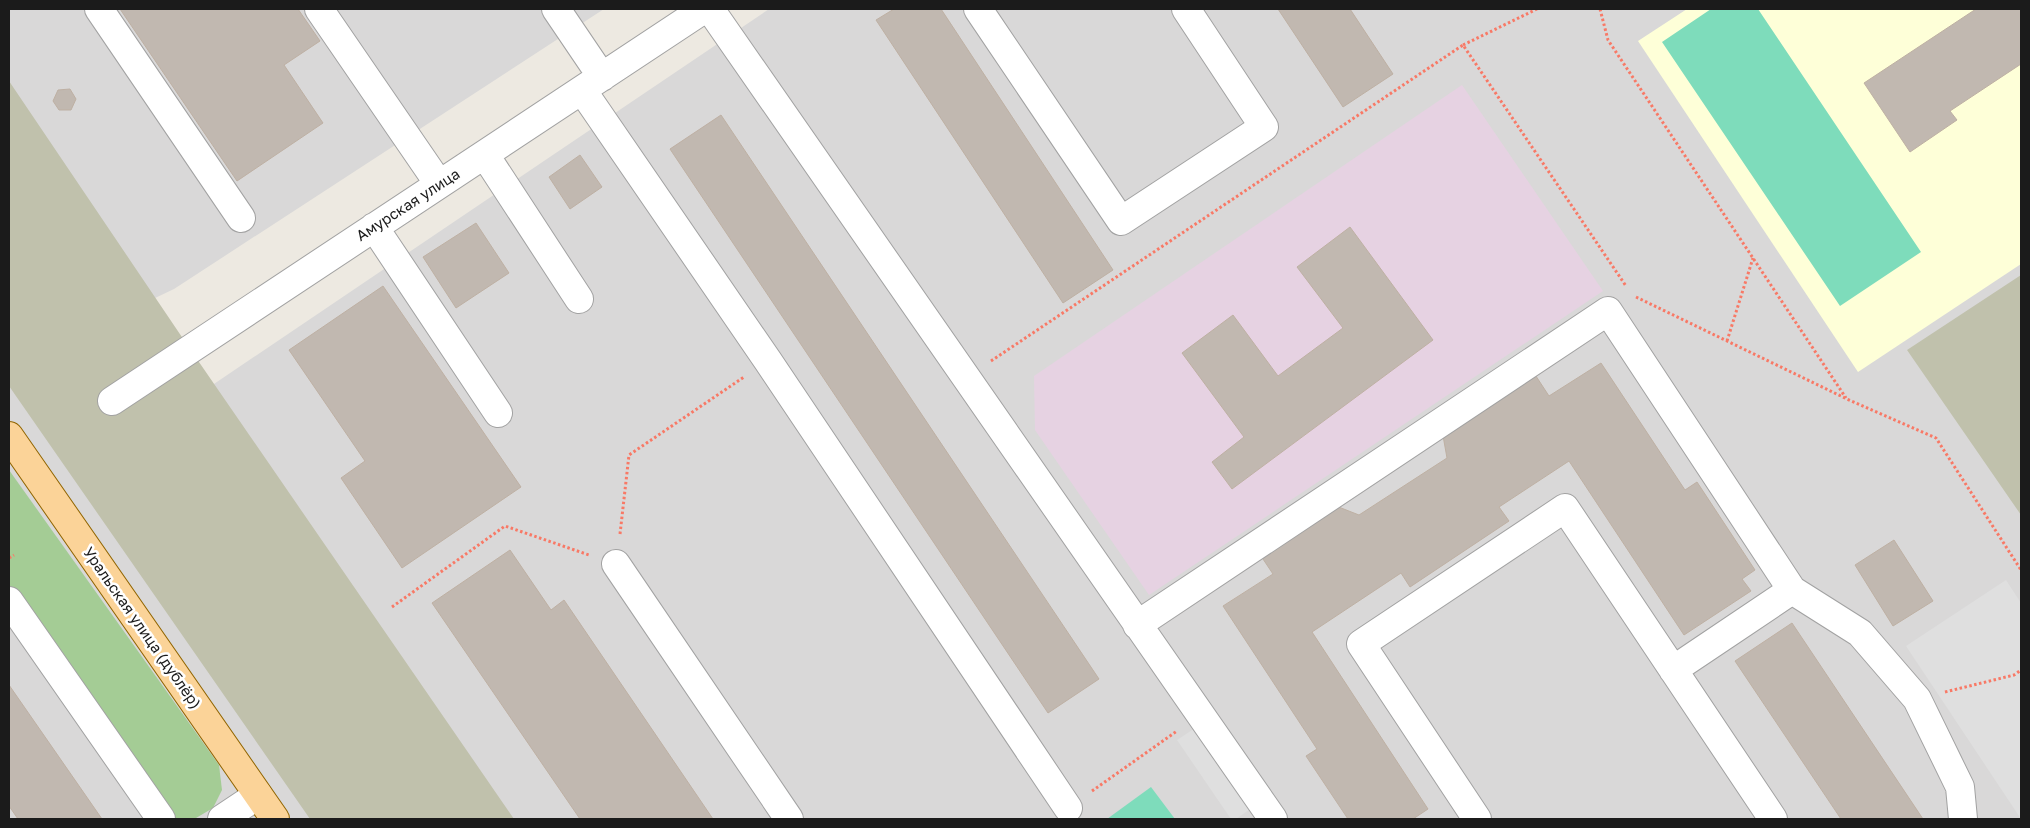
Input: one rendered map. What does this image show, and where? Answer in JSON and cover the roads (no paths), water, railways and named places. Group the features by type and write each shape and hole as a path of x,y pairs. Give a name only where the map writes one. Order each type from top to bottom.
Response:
{"main road":[{"name":"Уральская улица (дублёр)","path":"9,436 275,819"}],"street":[{"path":"98,9 241,218"},
{"path":"319,9 439,184"},
{"path":"556,9 592,84 768,361 1068,808"},
{"name":"Амурская улица","path":"112,401 704,9"},
{"path":"710,9 1273,819"},
{"path":"978,9 1120,221 1264,127 1186,9"},
{"path":"485,155 579,299"},
{"path":"374,227 498,413"},
{"path":"1137,625 1608,312 1792,590 1860,632 1917,699 1960,787 1963,819"},
{"path":"1468,816 1361,644 1565,508 1773,819"},
{"path":"616,564 788,819"},
{"path":"1673,670 1792,590"},
{"path":"9,602 160,819"},
{"path":"222,819 258,795"}]}
